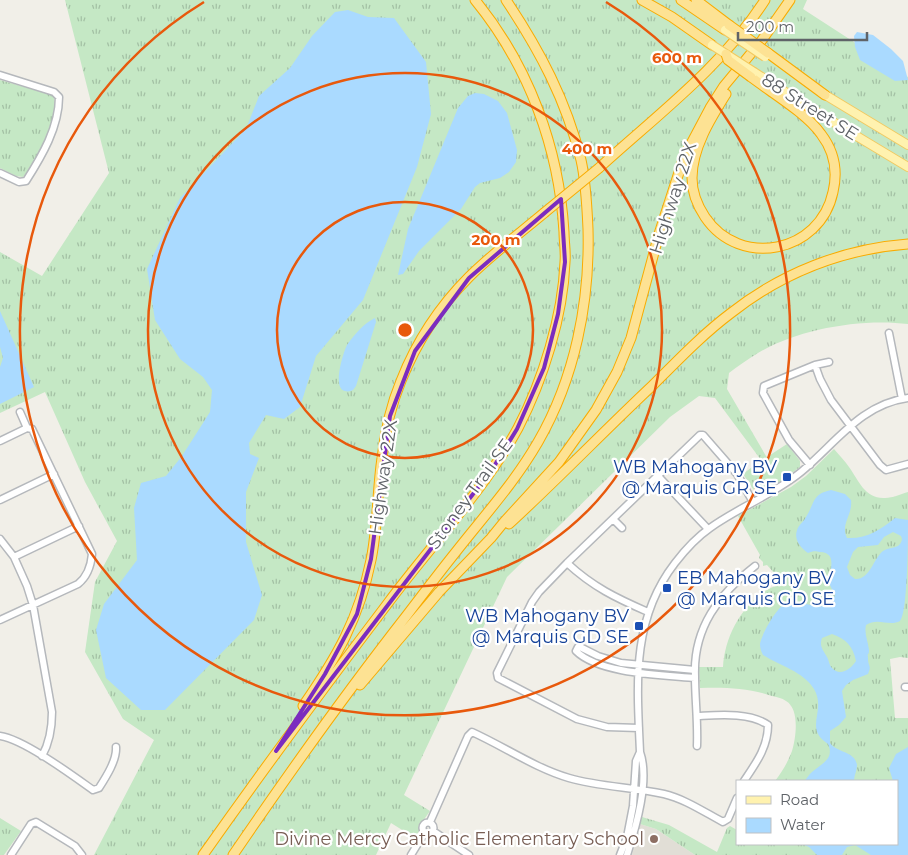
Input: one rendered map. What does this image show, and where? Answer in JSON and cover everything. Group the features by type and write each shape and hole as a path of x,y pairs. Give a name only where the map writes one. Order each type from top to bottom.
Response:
{"highway":[{"name":"Stoney Trail SE","path":"203,855 276,751 401,585 493,468 517,428 544,368 556,323 565,262 562,204 553,156 539,110 513,54 475,0"},
{"name":"Stoney Trail SE","path":"233,855 336,707 517,476 539,440 559,398 574,356 582,319 589,262 587,200 581,161 568,118 554,82 530,36 506,0"},
{"path":"642,0 665,13 712,45"},
{"path":"681,0 727,27 825,95"},
{"path":"696,0 727,27"},
{"path":"735,40 743,24 760,0"},
{"name":"Highway 22X","path":"276,751 286,731 325,674 346,638 356,614 372,559 382,457 390,416 401,382 415,351 447,303 469,278 502,247 662,114 735,40 765,0"},
{"name":"Highway 22X","path":"336,707 357,689 439,592 491,538 559,462 596,410 617,372 631,338 659,234 684,157 724,86 746,62 790,0"},
{"path":"726,54 728,60 752,75 806,118 821,134 830,149 835,163 835,182 832,199 815,227 802,237 778,247 765,249 748,247 726,238 715,230 704,216 696,200 693,187 692,176 704,133 746,62"},
{"path":"491,538 507,526 560,476 617,418 711,329 739,306 784,278 826,260 878,247 908,244"}],"main road":[{"path":"712,45 726,54"},
{"name":"88 Street SE","path":"752,75 908,167"},
{"name":"88 Street SE","path":"825,95 908,145"}],"street":[{"path":"0,75 54,92 59,97 56,116 45,150 26,181 19,182 0,173"},
{"path":"627,855 635,827 638,790 636,761 640,752 638,668 641,641 648,612 657,592 673,566 686,550 708,529 782,486 810,465 850,426 872,410 905,398 889,333"},
{"path":"810,465 789,440 762,393 764,386 815,365 829,362"},
{"path":"815,365 831,400 880,464 886,470 908,464"},
{"path":"0,620 72,588 85,578 91,563 92,554 34,432 28,428 20,412"},
{"path":"0,441 28,428"},
{"path":"639,728 607,727 577,719 498,678 497,673 532,602 567,563 700,435 703,435 737,474 753,502"},
{"path":"0,500 54,474"},
{"path":"658,476 708,529"},
{"path":"613,519 622,528"},
{"path":"14,557 78,526"},
{"path":"0,539 14,557 34,605 52,712 49,741 42,756"},
{"path":"567,563 598,588 648,612"},
{"path":"697,746 698,716 695,674 703,627 711,611 729,588 755,566"},
{"path":"638,668 620,670 601,665 577,653 576,648 580,647 612,661 638,668 695,674"},
{"path":"698,716 732,715 763,721 768,725 768,736 761,754 745,780"},
{"path":"425,832 422,828 424,824 430,822 468,736 472,732 568,778 605,786 666,795 679,799 723,822 728,819 736,800"},
{"path":"0,736 15,740 93,790 96,790 104,780 114,759 116,747"},
{"path":"620,855 638,790"},
{"path":"10,855 31,824 36,822 75,846 82,855"},
{"path":"430,822 434,826 433,831"},
{"path":"425,832 433,831"},
{"path":"433,831 469,855"},
{"path":"411,855 425,832"}],"highlighted area":[{"path":"561,199 565,262 558,314 544,368 517,429 493,468 276,751 325,674 357,614 371,559 390,416 415,351 469,278"}],"shaded area":[{"name":"Divine Mercy Catholic Elementary School","path":"640,824 656,829 695,855 632,855"}],"green space":[{"path":"65,0 807,0 803,9 908,77 908,324 851,324 810,332 791,338 754,355 729,373 727,389 766,456 787,444 800,461 800,467 778,483 766,490 755,492 743,474 761,460 715,398 699,396 670,417 507,577 404,795 430,811 420,825 415,838 391,823 376,855 94,855 154,740 123,719 85,652 95,582 117,541 85,482 45,392 0,413 0,252 42,276 109,173"},
{"path":"0,80 53,95 55,102 51,124 46,137 34,161 23,177 16,176 0,168"},
{"path":"834,449 863,488 872,496 888,498 908,492 908,658 890,659 895,718 908,718 908,855 695,855 656,829 640,824 642,817 669,825 717,852 727,828 730,826 736,829 736,845 898,845 898,780 776,780 787,763 796,732 795,717 790,705 781,698 754,691 700,688 699,667 723,667 728,641 740,617 757,597 782,582 767,565 763,566 763,562 759,558 760,555 738,516 791,487 806,476"},
{"path":"0,818 21,831 4,855 0,855"}],"water":[{"path":"348,10 368,17 394,18 426,62 431,114 417,167 363,300 316,356 300,407 284,419 266,415 249,443 250,454 259,458 246,492 246,542 262,595 254,620 165,710 141,710 106,678 96,630 104,604 137,560 134,508 141,483 166,476 182,456 210,412 212,390 203,377 180,359 155,320 147,269 180,198 246,129 259,96 290,68 312,36 335,12"},
{"path":"857,32 873,35 891,49 903,61 908,80 895,81 860,60 855,47 854,36"},
{"path":"475,93 484,94 498,101 507,113 517,150 516,162 509,172 500,178 480,183 475,187 461,209 419,251 403,274 398,275 408,229 458,108 468,96"},
{"path":"0,311 34,387 0,404 0,367 3,358 0,347"},
{"path":"375,318 376,322 356,386 352,390 345,391 341,389 339,378 345,349 359,330"},
{"path":"831,490 845,494 851,500 845,528 847,538 861,537 873,533 895,518 908,520 907,574 903,615 900,621 896,623 875,622 866,625 870,667 868,674 853,680 842,691 846,717 830,731 830,743 856,760 857,767 854,780 805,780 826,761 830,754 828,744 817,732 817,697 810,683 791,669 763,655 760,645 763,634 770,622 778,610 785,604 799,602 824,606 830,603 835,596 830,585 830,556 817,551 808,553 799,545 796,538 799,526 820,494","holes":["893,532 901,536 902,539 899,545 883,551 868,573 855,579 850,575 847,567 853,552 858,547 878,545 884,537","832,634 841,638 853,651 856,661 845,671 838,672 830,665 821,643 822,638"]},
{"path":"908,747 908,855 871,855 855,845 898,845 898,780 893,780 889,768 896,754"},
{"path":"804,845 855,845 847,847 842,855 817,855"}],"place":[{"name":"WB Mahogany BV @ Marquis GR SE","path":"787,477"},
{"name":"EB Mahogany BV @ Marquis GD SE","path":"667,588"},
{"name":"WB Mahogany BV @ Marquis GD SE","path":"639,626"},
{"name":"Divine Mercy Catholic Elementary School","path":"654,839"}]}
